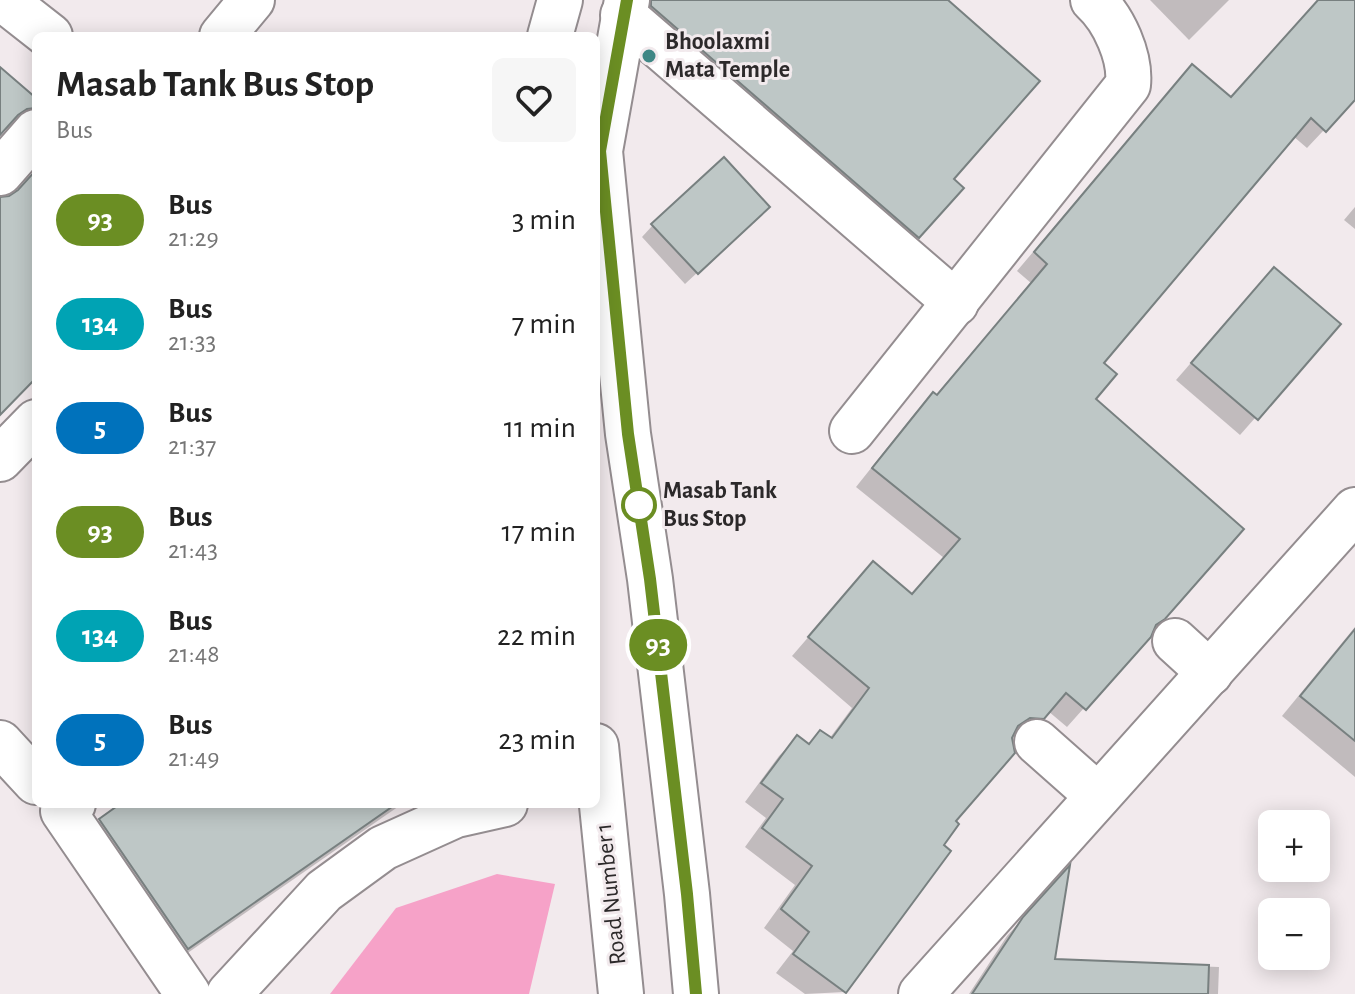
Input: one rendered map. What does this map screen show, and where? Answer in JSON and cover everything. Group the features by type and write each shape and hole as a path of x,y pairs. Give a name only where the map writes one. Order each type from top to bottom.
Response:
{"street":[{"path":"4,0 45,32"},
{"path":"225,32 252,0"},
{"path":"551,32 560,0"},
{"path":"852,431 1128,85 1130,68 1119,41 1093,0"},
{"path":"625,8 956,303"},
{"path":"625,8 600,151 628,434 650,579 696,994"},
{"path":"0,173 32,137"},
{"path":"0,459 32,426"},
{"path":"921,994 1355,510"},
{"path":"1175,641 1210,673"},
{"path":"1037,742 1098,796"},
{"path":"0,743 32,775"},
{"name":"Road Number 1","path":"600,797 621,994"},
{"path":"62,808 188,994"},
{"path":"229,994 324,891 383,848 456,815 487,808"},
{"path":"687,894 712,994"},
{"path":"593,994 612,903"}],"shaded area":[{"path":"497,874 555,884 529,994 330,994 396,908"}],"building":[{"path":"651,0 948,0 1040,81 954,179 964,188 919,238 651,6"},
{"path":"1318,0 1355,0 1355,100 1326,132 1311,118 1104,363 1117,374 1096,399 1244,529 1165,619 1156,625 1151,637 1086,710 1066,693 1044,719 1030,718 1018,726 1012,738 1015,753 956,821 959,824 944,845 951,851 846,993 793,954 809,932 781,909 812,866 762,828 783,799 761,783 797,735 809,744 820,730 832,738 869,688 808,637 873,561 912,594 960,539 872,468 933,392 937,395 1047,264 1034,252 1192,64 1231,97"},
{"path":"0,67 32,95 32,108 18,115 0,135"},
{"path":"724,157 770,207 698,274 651,224"},
{"path":"32,174 32,382 0,415 0,197 18,190"},
{"path":"1274,267 1341,324 1258,420 1191,363"},
{"path":"1355,629 1355,741 1300,696"},
{"path":"114,808 390,808 188,949 99,819"},
{"path":"1070,865 1055,959 1209,965 1208,994 972,994 1023,917"}],"bus line":[{"name":"93","path":"627,0 600,151 628,434 650,579 696,994"}],"place":[{"name":"Bhoolaxmi Mata Temple","path":"649,56"},
{"name":"Masab Tank Bus Stop","path":"639,505"}]}
